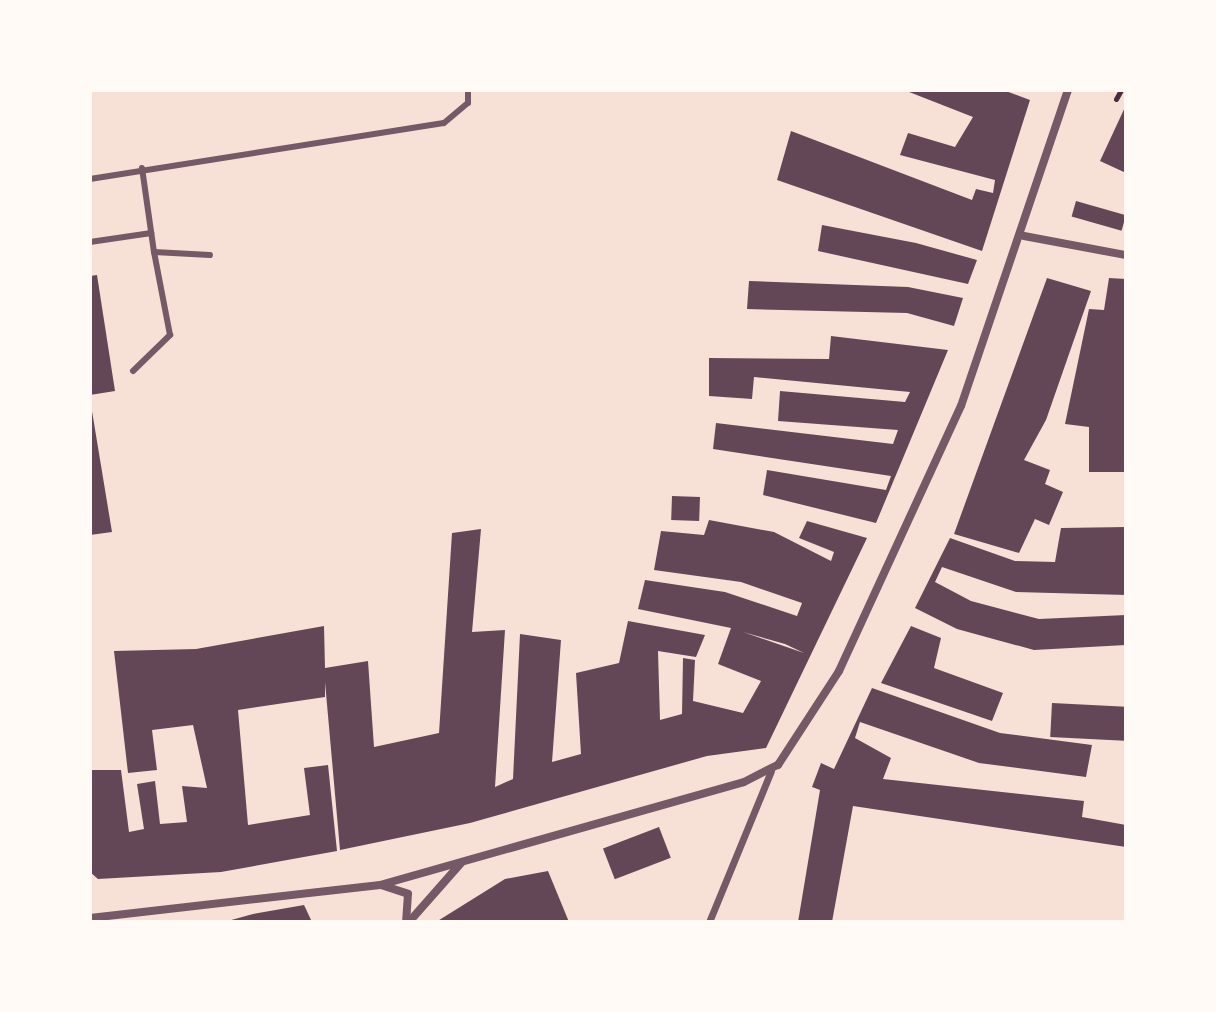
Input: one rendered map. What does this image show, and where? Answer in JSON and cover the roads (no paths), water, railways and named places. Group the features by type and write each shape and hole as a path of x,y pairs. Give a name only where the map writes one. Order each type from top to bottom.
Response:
{"street":[{"path":"709,922 771,771 811,722 891,564 961,406 1024,236 1068,90"},
{"path":"1024,236 1126,255"},
{"path":"90,918 380,885 771,771"},
{"path":"408,922 462,862"},
{"path":"380,885 408,894 408,922"}],"lane":[{"path":"90,179 142,168 444,123 468,103 468,90"},
{"path":"133,371 170,335 142,168"},
{"path":"90,242 151,233"},
{"path":"154,252 210,255"}]}
